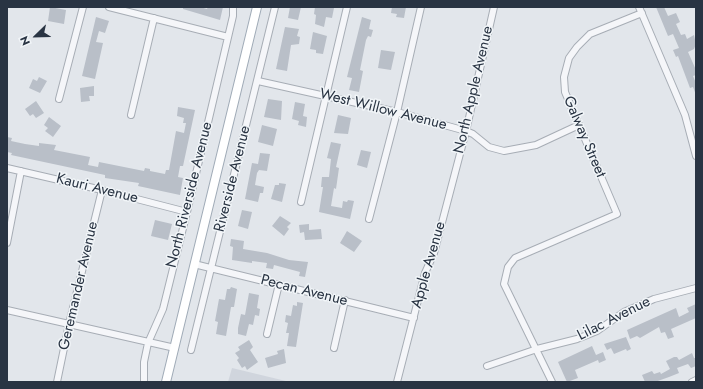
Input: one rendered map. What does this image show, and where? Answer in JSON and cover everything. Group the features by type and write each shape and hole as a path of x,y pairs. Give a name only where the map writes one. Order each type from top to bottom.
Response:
{"main road":[{"name":"North Riverside Avenue","path":"166,382 257,7"}],"street":[{"path":"59,99 83,7"},
{"path":"109,7 228,37"},
{"name":"North Riverside Avenue","path":"144,382 144,362 148,343 162,309 187,212 228,37 233,7"},
{"name":"Riverside Avenue","path":"191,350 275,7"},
{"path":"301,202 347,7"},
{"path":"369,219 397,112 421,7"},
{"name":"North Apple Avenue","path":"454,174 466,131 494,7"},
{"path":"640,10 685,115 696,156"},
{"name":"Galway Street","path":"537,349 504,284 508,267 516,258 617,214 565,92 564,77 569,58 577,47 590,34 640,10"},
{"path":"131,115 154,18"},
{"name":"West Willow Avenue","path":"258,81 397,112 466,131 474,134 489,147 504,151 536,145 579,125"},
{"name":"Kauri Avenue","path":"7,168 187,212"},
{"path":"7,243 20,171"},
{"name":"Apple Avenue","path":"397,382 425,273 434,253 454,174"},
{"name":"Geremander Avenue","path":"57,382 69,324 102,190"},
{"name":"Pecan Avenue","path":"194,264 414,318"},
{"path":"267,334 279,284"},
{"name":"Lilac Avenue","path":"487,366 537,349 577,339 597,331 624,312 654,299 696,288"},
{"path":"334,348 345,300"},
{"path":"7,310 175,348"},
{"path":"537,349 552,382"},
{"path":"692,382 696,380"}],"shaded area":[{"path":"232,368 290,382 228,382"}],"building":[{"path":"50,7 66,10 64,24 48,21"},
{"path":"183,7 200,7 207,9 208,7 223,7 220,20 183,9"},
{"path":"290,7 301,7 298,20 288,18"},
{"path":"315,7 334,8 332,18 326,17 324,27 315,24"},
{"path":"392,7 406,7 404,18 396,17 397,14 391,13"},
{"path":"656,7 664,7 668,16 676,13 680,22 676,24 681,35 685,34 687,39 694,35 696,44 694,49 688,52 696,70 696,75 693,76 696,83 696,95 693,87 690,88 678,56 676,57 673,50 679,48 673,34 668,36"},
{"path":"96,17 109,21 105,33 99,31 96,42 103,43 95,79 82,76"},
{"path":"362,17 371,20 369,29 373,30 371,37 368,36 366,40 360,70 363,71 359,92 349,90 352,78 347,77"},
{"path":"285,27 299,29 297,36 300,37 299,44 291,45 287,71 276,69"},
{"path":"313,32 327,36 323,54 316,53 316,50 310,49"},
{"path":"381,50 395,52 391,70 378,68"},
{"path":"39,77 47,81 40,93 29,88 33,79 37,81"},
{"path":"94,86 94,96 89,96 90,101 81,102 80,88"},
{"path":"268,99 282,101 281,120 264,117"},
{"path":"36,101 44,113 36,118 33,114 30,116 25,109"},
{"path":"295,102 305,104 303,116 307,117 306,127 298,125 299,121 292,119"},
{"path":"178,107 195,110 183,166 180,166 178,177 183,178 180,195 138,186 139,183 105,178 105,175 11,155 12,153 7,152 7,137 12,138 11,141 25,144 39,146 39,143 56,145 54,150 90,157 88,165 98,167 99,162 144,171 145,168 150,169 150,171 165,174 166,170 169,170 176,131 184,133 186,123 183,123 184,118 177,116"},
{"path":"338,115 351,118 348,134 334,133"},
{"path":"49,117 61,126 53,137 45,131 48,128 44,125"},
{"path":"262,125 277,129 273,146 258,142"},
{"path":"331,142 341,144 336,167 339,168 336,189 334,188 331,206 342,208 343,201 354,201 350,219 319,212 323,187 321,187 322,177 329,177 331,159 327,158"},
{"path":"361,150 371,152 367,168 357,165"},
{"path":"260,153 270,154 267,171 259,170 257,173 255,185 264,187 263,193 260,193 258,202 245,199 252,163 258,164"},
{"path":"279,183 286,184 282,202 271,199 275,185 279,185"},
{"path":"242,210 252,212 248,229 238,226"},
{"path":"280,216 291,223 287,227 289,229 284,236 272,226"},
{"path":"155,220 172,224 168,240 151,236"},
{"path":"309,224 309,230 321,229 322,239 305,240 304,232 300,233 299,225"},
{"path":"347,231 362,241 354,252 340,243"},
{"path":"231,239 244,241 243,249 267,253 289,260 308,262 305,277 299,276 300,272 274,265 273,269 266,268 267,263 252,261 252,263 232,260 233,247 230,246"},
{"path":"231,287 237,289 234,307 231,307 226,336 216,334 218,322 215,321 219,299 225,300 227,289 230,289"},
{"path":"249,293 259,295 257,308 260,309 259,316 255,315 253,325 249,324 246,336 238,334 238,328 241,314 245,315"},
{"path":"297,302 303,303 296,347 287,346 289,333 286,333 288,323 285,322 286,315 291,316 293,305 297,306"},
{"path":"696,304 696,318 671,329 674,337 668,339 665,332 661,333 659,327 640,338 637,336 630,339 627,330 676,308 679,317 689,312 687,308"},
{"path":"626,337 631,349 627,351 626,349 614,354 611,348 607,350 604,344"},
{"path":"249,340 253,347 250,350 258,362 247,370 245,366 242,368 237,360 239,358 235,353 240,350 238,347"},
{"path":"592,346 596,355 603,352 606,360 599,363 598,360 575,370 578,378 567,382 558,362"},
{"path":"284,349 286,363 268,368 265,358 278,354 277,351"},
{"path":"692,353 694,358 696,358 696,366 691,368 688,364 677,368 679,373 655,382 645,382 642,375 652,371 654,374 660,372 661,374 670,369 666,361 674,357 677,357 679,360"}]}
